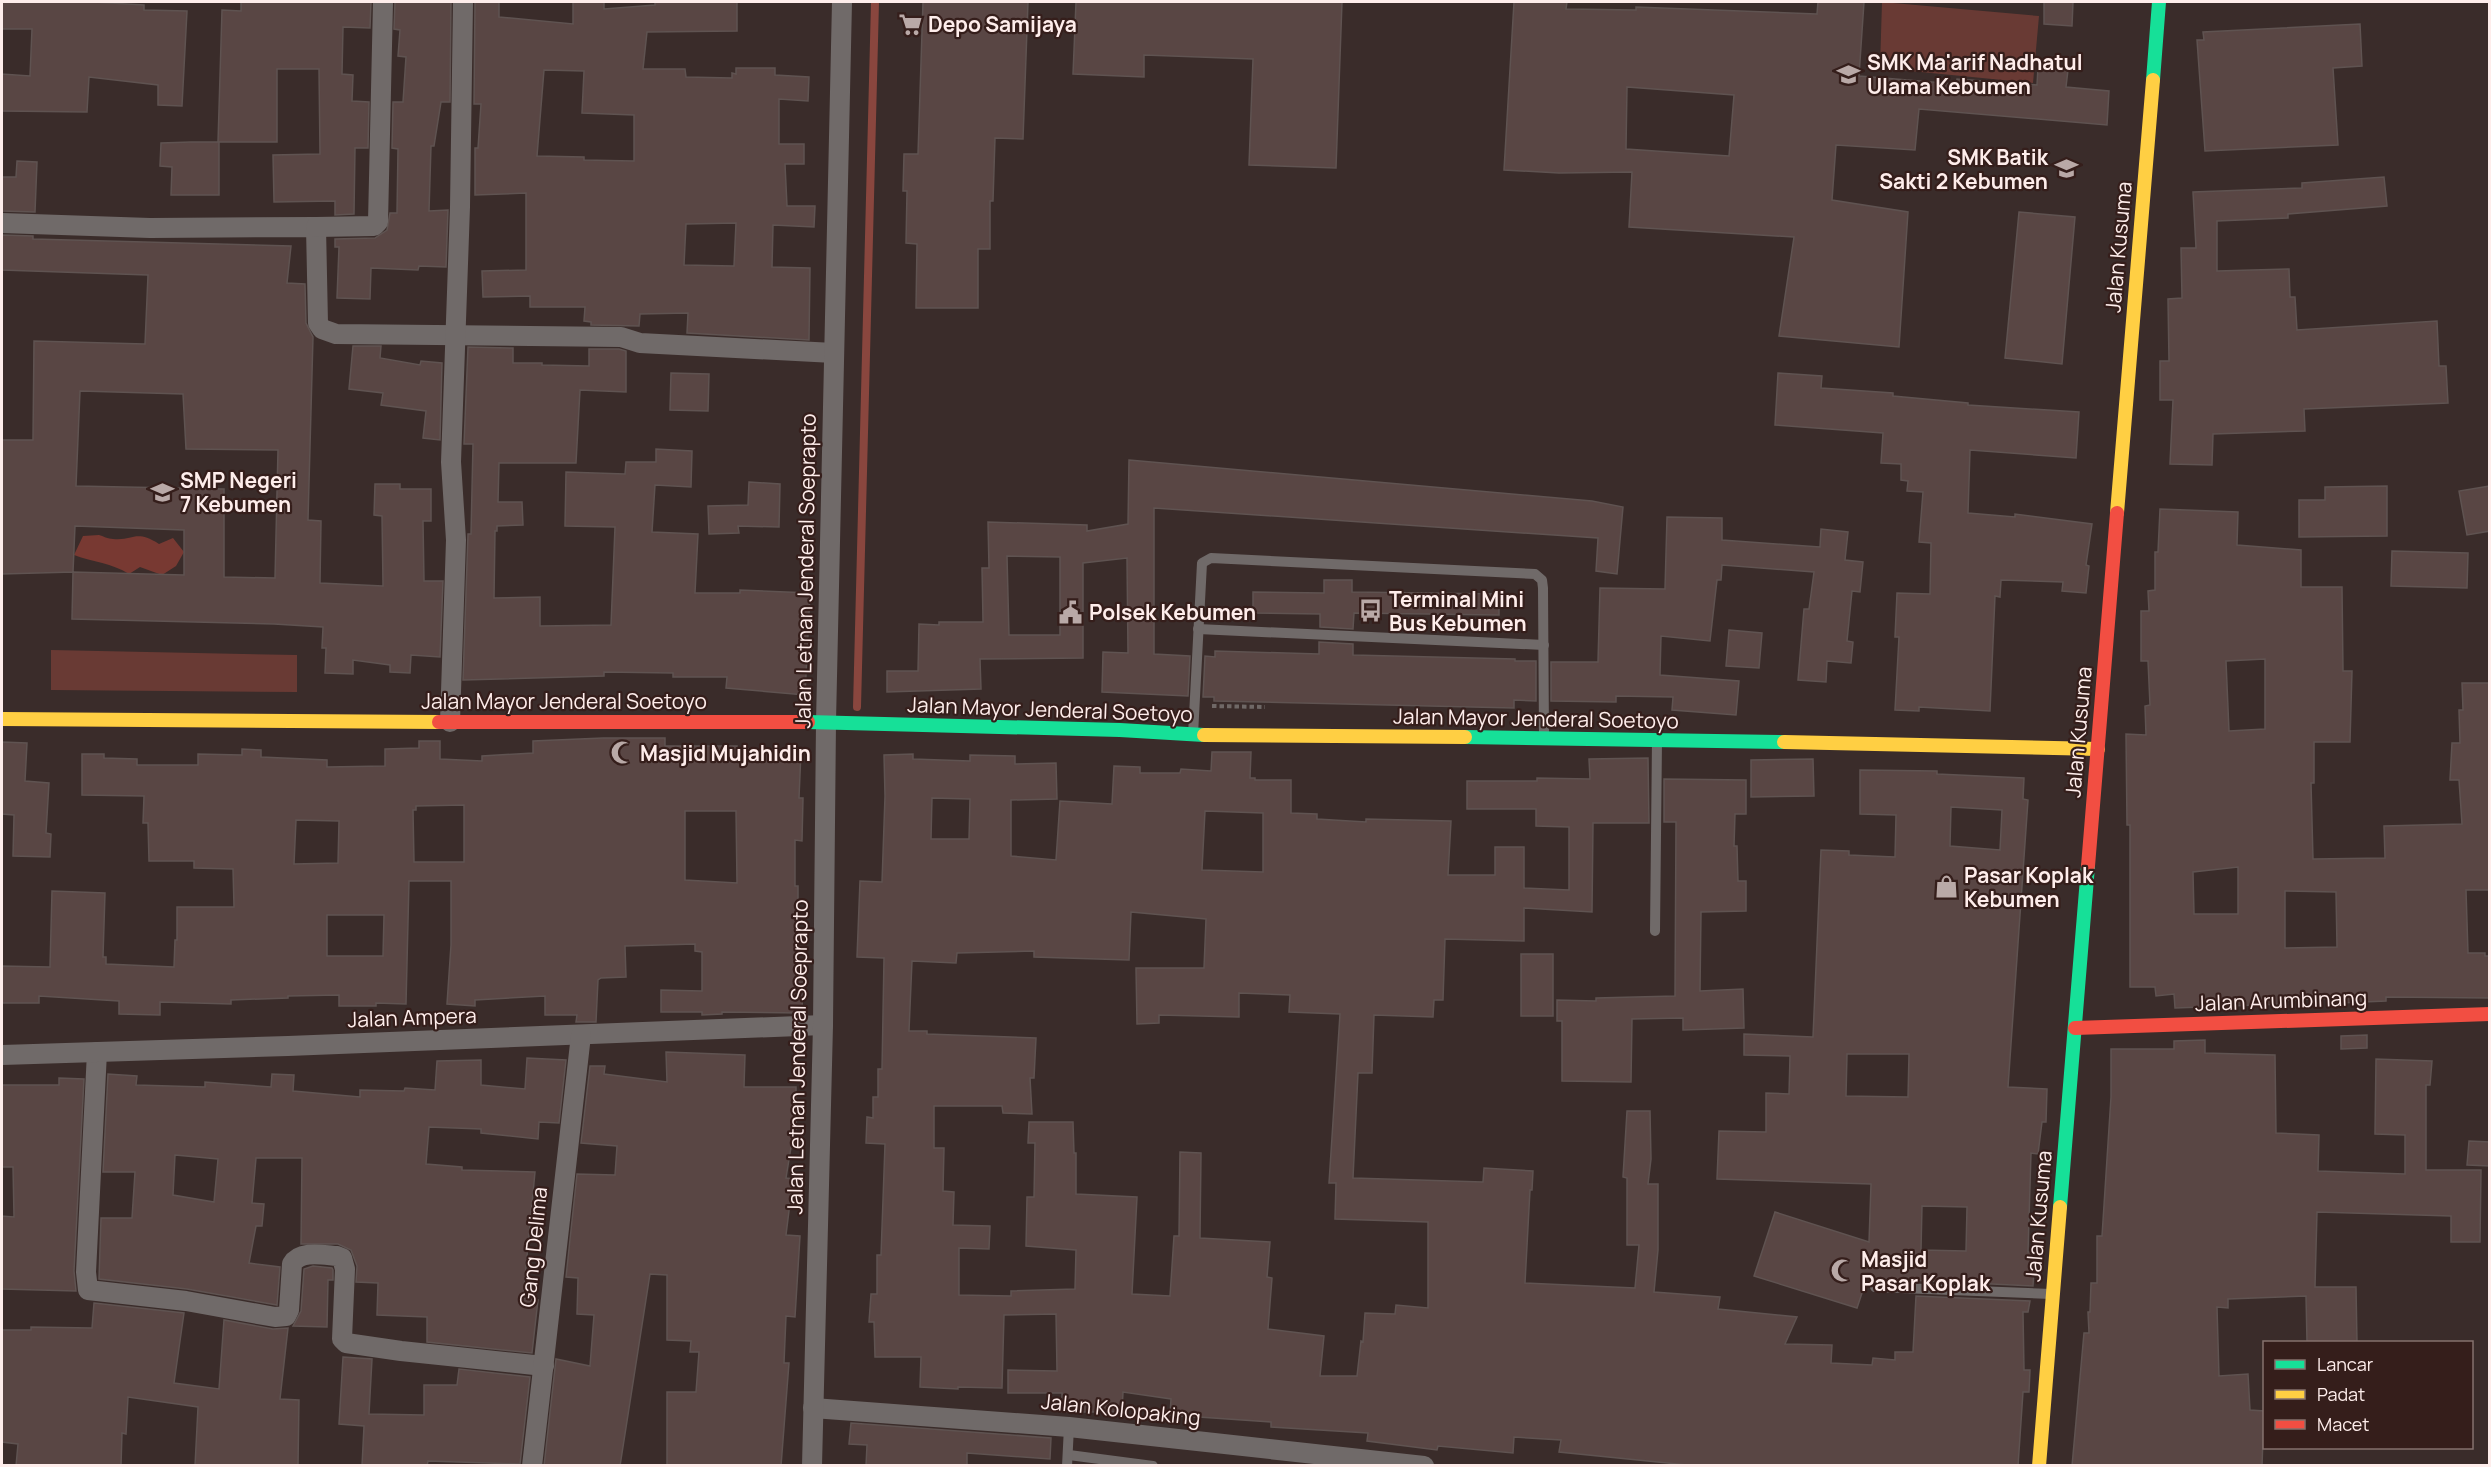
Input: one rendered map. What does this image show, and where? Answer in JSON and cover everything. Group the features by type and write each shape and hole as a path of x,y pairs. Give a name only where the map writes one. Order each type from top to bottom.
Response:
{"main road":[{"name":"Jalan Kusuma","path":"2039,1466 2159,2"},
{"name":"Jalan Mayor Jenderal Soetoyo","path":"2,719 826,722 1120,730 1193,735 1657,740 2098,749"},
{"name":"Jalan Arumbinang","path":"2075,1028 2490,1014"}],"street":[{"path":"2,223 150,228 374,226 378,222 383,2"},
{"path":"450,722 456,540 451,462 463,2"},
{"name":"Jalan Letnan Jenderal Soeprapto","path":"812,1466 823,1025 826,722 842,2"},
{"path":"315,227 316,313 322,329 336,334 621,337 640,343 834,353"},
{"name":"Jalan Ampera","path":"2,1055 823,1025"},
{"name":"Gang Delima","path":"532,1466 581,1035"},
{"path":"97,1052 86,1272 88,1290 141,1294 283,1317 290,1310 291,1264 294,1259 304,1255 338,1256 342,1258 345,1269 342,1338 346,1343 381,1349 544,1366"},
{"name":"Jalan Kolopaking","path":"813,1408 1069,1427 1424,1466"}],"lane":[{"path":"1193,735 1202,563 1211,558 1517,571 1535,574 1542,580 1544,739"},
{"path":"1198,629 1544,645"},
{"path":"1654,932 1657,740"},
{"path":"1875,1287 2053,1294"},
{"path":"1069,1427 1068,1460 1153,1466"}],"shaded area":[{"path":"1882,2 2039,16 2033,83 1880,68"},
{"path":"99,535 113,539 139,536 159,544 173,538 184,552 176,566 162,575 140,567 129,574 109,565 74,555 83,536"},
{"path":"51,650 297,655 297,692 51,690"}],"building":[{"path":"2,2 93,2 144,5 144,10 187,11 182,106 158,105 158,85 89,77 87,112 2,111 2,74 30,76 32,29 2,29"},
{"path":"241,2 371,2 370,28 343,27 342,74 353,75 352,101 369,102 368,148 355,148 354,214 335,215 335,201 274,202 273,155 320,154 319,69 277,69 277,142 218,142 222,10 241,11"},
{"path":"395,2 451,2 450,102 441,102 434,146 431,146 429,211 448,210 446,267 419,266 418,270 371,268 370,299 337,298 339,247 335,247 335,239 375,238 387,230 390,213 397,213 398,149 392,148 393,102 403,102 406,57 398,56 400,30 394,29"},
{"path":"475,2 499,2 499,17 573,24 573,2 604,2 604,9 655,5 655,2 737,2 737,31 647,32 643,69 685,69 686,77 732,78 732,73 736,74 736,68 775,68 775,75 809,77 808,101 779,99 779,144 804,144 804,164 785,164 787,206 815,206 814,227 773,225 772,267 810,268 809,340 687,333 688,313 640,314 639,326 591,325 591,322 584,321 585,307 530,307 530,296 483,297 482,271 526,270 526,193 475,195 475,148 478,148 481,104 474,104","holes":["544,70 584,71 582,113 634,115 634,161 537,156","736,223 734,266 684,265 686,224"]},
{"path":"923,2 1028,2 1023,139 995,138 993,201 990,201 990,249 978,249 978,308 916,308 917,244 906,243 907,191 903,191 904,154 918,154"},
{"path":"1076,2 1342,2 1336,168 1249,165 1253,59 1144,55 1144,77 1073,74"},
{"path":"1514,2 1567,2 1566,9 1636,10 1636,7 1817,14 1818,2 1864,2 1859,76 1956,84 1957,79 2037,85 2038,67 2068,70 2066,87 2109,91 2107,125 1919,109 1915,150 1836,145 1832,200 1908,212 1899,347 1779,336 1794,237 1629,227 1632,172 1559,173 1504,170","holes":["1627,87 1734,95 1729,156 1626,149"]},
{"path":"2044,2 2073,2 2072,26 2044,24"},
{"path":"2360,24 2362,66 2333,68 2338,145 2205,151 2197,40 2204,40 2203,32"},
{"path":"219,142 219,195 171,195 172,167 160,166 161,143"},
{"path":"17,161 37,162 35,212 2,211 2,177 16,177"},
{"path":"2384,177 2387,206 2288,214 2288,218 2217,221 2217,271 2289,269 2290,297 2295,297 2297,330 2437,321 2439,366 2446,366 2448,403 2304,409 2305,431 2213,434 2212,465 2170,464 2173,400 2160,400 2160,361 2169,361 2168,299 2182,298 2181,248 2196,248 2193,192 2302,188 2302,183"},
{"path":"2019,212 2075,217 2062,364 2005,358"},
{"path":"2,235 33,236 33,239 291,246 287,283 305,284 306,323 313,337 308,520 321,521 320,583 383,586 382,516 374,515 375,484 400,484 400,489 431,489 431,521 423,521 424,581 443,581 440,657 411,655 410,673 390,672 390,665 353,660 353,674 325,673 326,648 322,648 323,627 72,619 73,572 2,574 2,440 33,440 34,341 145,344 148,275 2,270","holes":["80,391 183,394 186,449 278,450 275,578 224,577 224,489 76,486","75,526 184,530 184,575 73,572"]},
{"path":"353,346 381,346 380,358 420,365 421,361 442,363 440,440 423,438 426,411 381,405 383,393 349,389"},
{"path":"468,347 513,348 513,363 542,363 542,365 589,366 589,349 626,351 626,392 580,390 576,463 499,463 498,502 522,502 523,525 497,526 497,531 495,531 494,598 540,597 540,626 611,625 615,527 565,526 566,472 625,474 626,462 656,462 656,449 692,451 691,487 655,485 652,532 698,534 695,593 740,593 740,590 810,593 805,695 726,688 727,677 673,677 673,673 604,672 604,676 463,680 468,534 471,534 473,444 464,444"},
{"path":"671,373 709,374 708,411 670,410"},
{"path":"1778,373 1822,376 1821,388 1893,393 1893,396 1968,403 1968,405 2079,412 2076,458 1970,450 1968,513 2015,517 2015,514 2092,524 2086,565 2089,566 2086,593 2062,591 2063,582 2001,580 2000,597 1995,596 1990,711 1919,707 1919,711 1895,710 1899,637 1895,637 1897,593 1930,594 1931,543 1919,542 1923,492 1907,491 1908,481 1901,480 1901,464 1881,463 1883,433 1775,425"},
{"path":"1129,460 1592,501 1623,507 1617,574 1596,571 1598,538 1154,508 1154,654 1190,656 1188,696 1102,692 1103,652 1128,653 1127,558 1083,563 1083,658 980,659 981,689 887,692 887,671 918,671 919,624 983,622 982,568 989,568 988,522 1087,525 1087,531 1128,524","holes":["1007,556 1060,557 1060,635 1009,635"]},
{"path":"749,482 780,484 779,527 738,526 739,533 709,534 708,506 748,505"},
{"path":"2387,486 2387,536 2299,537 2299,500 2325,500 2325,487"},
{"path":"2490,486 2490,531 2467,535 2459,491"},
{"path":"2160,509 2238,512 2237,545 2301,550 2301,587 2342,587 2343,671 2352,671 2350,742 2314,742 2314,783 2311,783 2313,859 2385,858 2384,826 2462,824 2459,780 2450,780 2452,743 2460,743 2459,710 2463,710 2462,683 2490,683 2490,890 2466,890 2468,953 2485,953 2485,956 2490,956 2490,998 2386,997 2386,1001 2340,1003 2340,998 2284,1000 2284,1004 2175,1008 2174,994 2156,996 2155,987 2130,987 2130,825 2127,825 2126,734 2146,735 2145,706 2150,705 2148,661 2141,661 2141,611 2149,611 2148,591 2155,590 2155,552 2158,552","holes":["2265,659 2265,729 2229,731 2226,661","2238,867 2238,914 2194,914 2193,872","2285,891 2336,892 2337,947 2285,948"]},
{"path":"1667,517 1722,518 1722,540 1820,547 1821,529 1848,532 1845,560 1863,562 1860,592 1852,591 1847,641 1853,642 1851,663 1827,661 1826,682 1798,680 1804,609 1809,609 1814,572 1722,565 1721,580 1717,580 1710,641 1661,636 1660,675 1739,681 1736,715 1672,710 1673,697 1616,696 1616,702 1551,701 1551,662 1598,662 1600,588 1665,589"},
{"path":"2392,551 2468,553 2467,588 2391,586"},
{"path":"1324,580 1352,580 1352,592 1499,594 1499,615 1354,613 1353,629 1320,627 1320,614 1253,613 1253,592 1324,593"},
{"path":"1729,630 1762,633 1759,668 1726,666"},
{"path":"1319,642 1353,644 1353,655 1536,661 1536,701 1514,700 1514,708 1214,701 1214,697 1203,697 1205,656 1215,657 1215,651 1319,654"},
{"path":"665,738 665,746 737,746 737,749 801,751 799,798 803,798 802,841 795,840 795,886 798,886 798,972 803,972 802,1013 722,1012 722,1014 702,1015 702,1012 661,1012 661,990 702,991 702,952 695,951 695,944 625,946 626,977 598,980 596,1022 576,1022 577,1015 545,1015 545,996 475,1000 475,1006 447,1004 451,945 451,881 409,881 406,1004 376,1003 376,1006 339,1006 339,995 288,996 288,998 231,1000 231,1004 160,1002 160,1015 119,1014 119,1001 39,996 39,1003 2,1003 2,966 50,967 52,891 105,893 103,957 106,957 106,964 174,967 177,907 234,907 233,869 194,868 194,861 149,861 148,823 143,823 144,796 82,795 82,754 104,754 104,758 137,759 137,765 198,765 198,754 242,755 242,749 261,750 261,757 327,760 327,767 385,766 385,749 419,748 419,741 440,741 440,759 482,761 482,756 533,753 533,741","holes":["464,805 464,862 414,862 413,810 416,810 416,806","685,811 736,811 737,883 685,880","296,820 339,821 338,863 294,864","327,915 384,915 383,956 327,956"]},
{"path":"2,742 27,743 25,781 49,783 46,833 51,834 50,857 13,856 14,815 2,814"},
{"path":"1212,752 1251,752 1250,778 1291,780 1291,813 1317,814 1317,819 1366,822 1366,819 1451,821 1448,875 1495,875 1495,847 1524,847 1524,888 1569,890 1569,827 1536,826 1536,809 1467,809 1467,781 1537,781 1537,778 1590,779 1589,759 1648,758 1649,823 1593,823 1592,912 1524,908 1524,941 1445,939 1443,1000 1434,1000 1433,1017 1374,1015 1372,1073 1358,1073 1353,1178 1483,1182 1484,1168 1533,1171 1525,1283 1635,1288 1639,1245 1627,1245 1627,1178 1623,1177 1627,1111 1650,1111 1651,1159 1648,1184 1658,1184 1658,1250 1654,1292 1720,1297 1718,1309 1797,1317 1785,1344 1832,1345 1831,1363 1872,1365 1873,1358 1895,1360 1895,1352 1913,1352 1916,1296 2030,1301 2028,1312 2023,1312 2024,1370 2030,1370 2029,1392 2023,1392 2018,1466 1697,1466 1559,1452 1561,1440 1514,1437 1513,1453 1438,1446 1437,1450 1367,1441 1368,1433 1271,1427 1271,1422 1170,1415 1171,1399 1123,1392 1122,1412 1062,1412 1062,1393 1008,1393 1008,1370 1057,1371 1056,1314 1004,1315 1002,1388 920,1387 921,1357 875,1357 874,1322 869,1322 871,1294 877,1294 877,1255 881,1255 885,1144 866,1143 867,1117 873,1118 873,1097 878,1097 878,1069 882,1069 884,958 857,957 860,881 882,882 884,755 913,754 913,759 970,761 970,755 1015,756 1015,764 1056,763 1057,799 1011,800 1011,856 1056,860 1060,801 1112,804 1114,766 1140,767 1140,773 1180,773 1181,769 1211,771","holes":["932,798 970,799 969,839 931,839","1205,811 1263,813 1263,872 1202,870","1131,912 1206,919 1204,968 1136,968 1137,1024 1159,1023 1159,1015 1239,1017 1239,993 1290,995 1289,1012 1340,1014 1329,1183 1336,1183 1335,1219 1428,1222 1428,1308 1396,1305 1395,1314 1365,1313 1357,1376 1320,1376 1324,1336 1268,1329 1272,1278 1267,1277 1270,1242 1200,1238 1201,1153 1180,1152 1179,1236 1174,1236 1170,1296 1132,1294 1137,1197 1076,1194 1073,1122 1029,1122 1028,1143 1035,1143 1034,1197 1027,1197 1026,1246 1076,1250 1075,1289 1011,1291 1011,1296 959,1295 959,1248 989,1249 990,1226 953,1225 954,1192 943,1191 944,1148 934,1148 934,1106 1002,1106 1003,1113 1032,1114 1030,1078 1034,1078 1036,1038 927,1034 927,1031 909,1031 912,961 956,963 957,953 1034,951 1034,957 1129,960"]},
{"path":"1813,759 1814,796 1751,797 1751,760"},
{"path":"1860,770 1937,771 1937,774 2024,778 2023,799 2028,800 2008,1087 2047,1089 2046,1122 2042,1122 2038,1154 2031,1153 2028,1252 2035,1252 2033,1286 1867,1278 1857,1308 1754,1276 1775,1212 1869,1242 1871,1184 1717,1179 1719,1131 1766,1132 1766,1093 1789,1094 1790,1056 1744,1055 1744,1034 1813,1037 1821,850 1849,851 1849,855 1895,857 1896,815 1860,814","holes":["1951,807 2002,810 2000,850 1950,846","1847,1054 1909,1054 1908,1097 1846,1096","1922,1206 1967,1207 1966,1251 1921,1250"]},
{"path":"1664,779 1746,780 1746,814 1735,814 1734,846 1737,846 1738,881 1746,881 1746,911 1701,912 1700,991 1743,989 1744,1028 1683,1030 1683,1018 1632,1019 1631,1082 1562,1081 1562,1021 1557,1021 1557,1000 1596,1001 1596,998 1675,996 1676,822 1664,822"},
{"path":"1521,954 1553,954 1553,1016 1521,1016"},
{"path":"2367,1035 2367,1048 2341,1049 2341,1036"},
{"path":"2205,1040 2205,1053 2275,1055 2276,1133 2319,1135 2318,1171 2405,1174 2405,1135 2375,1134 2376,1059 2432,1061 2430,1085 2426,1085 2426,1170 2481,1170 2480,1242 2451,1242 2451,1216 2317,1212 2315,1287 2356,1287 2357,1341 2307,1341 2306,1296 2228,1299 2228,1308 2217,1307 2219,1376 2248,1374 2250,1410 2263,1411 2262,1466 2072,1466 2084,1333 2089,1333 2088,1312 2090,1312 2091,1283 2097,1283 2097,1236 2102,1236 2111,1097 2111,1049 2174,1049 2174,1041"},
{"path":"666,1052 745,1055 744,1087 796,1087 796,1129 794,1129 786,1178 793,1179 786,1235 800,1236 795,1317 786,1316 784,1363 789,1363 781,1466 667,1466 667,1392 696,1392 699,1352 690,1352 691,1341 667,1340 667,1275 650,1274 620,1466 544,1466 556,1359 590,1366 594,1315 577,1314 578,1278 566,1277 577,1174 615,1175 617,1146 581,1143 590,1066 605,1066 604,1074 667,1082"},
{"path":"527,1058 566,1060 559,1123 539,1122 538,1139 481,1133 481,1129 429,1127 426,1164 462,1167 462,1170 535,1172 523,1298 538,1300 532,1353 427,1342 427,1317 377,1315 378,1283 356,1282 357,1266 351,1250 338,1244 301,1244 302,1158 256,1158 252,1203 264,1204 262,1226 256,1226 249,1263 280,1267 277,1305 187,1289 99,1279 101,1218 132,1218 135,1172 103,1172 108,1074 137,1076 136,1085 205,1087 205,1082 271,1087 272,1074 294,1075 293,1091 360,1097 360,1090 404,1091 405,1088 435,1090 437,1061 481,1060 481,1085 525,1089","holes":["175,1155 218,1159 214,1202 173,1195"]},
{"path":"59,1078 84,1079 74,1271 76,1291 2,1289 2,1216 14,1217 13,1167 2,1167 2,1085 59,1085"},
{"path":"2469,1141 2490,1142 2490,1166 2467,1165"},
{"path":"313,1266 333,1270 333,1280 328,1280 327,1327 293,1326 301,1311 304,1269"},
{"path":"94,1303 184,1313 174,1383 219,1389 224,1320 273,1329 288,1328 280,1399 299,1400 298,1466 195,1466 198,1407 128,1397 126,1434 122,1433 121,1466 16,1466 18,1444 2,1442 2,1330 31,1330 31,1327 92,1328"},
{"path":"343,1357 372,1359 369,1414 424,1415 424,1385 457,1385 459,1369 530,1377 520,1464 428,1461 427,1466 362,1466 364,1426 339,1424"},
{"path":"851,1423 1051,1438 1050,1459 967,1453 967,1466 866,1466 867,1445 849,1444"}],"waterway":[{"path":"857,707 875,2"}],"traffic: fast":[{"path":"2153,80 2159,2"},
{"path":"808,722 1120,730 1204,735"},
{"path":"1465,737 1784,742"},
{"path":"2060,1207 2088,866"}],"traffic: slow":[{"path":"2117,513 2153,80"},
{"path":"2,719 439,722"},
{"path":"1204,735 1465,737"},
{"path":"1784,742 2098,749"},
{"path":"2039,1466 2060,1207"}],"traffic: jam":[{"path":"2088,866 2117,513"},
{"path":"439,722 808,722"},
{"path":"2075,1028 2490,1014"}],"place":[{"name":"Depo Samijaya","path":"910,24"},
{"name":"SMK Ma'arif Nadhatul Ulama Kebumen","path":"1849,74"},
{"name":"SMK Batik Sakti 2 Kebumen","path":"2066,169"},
{"name":"SMP Negeri 7 Kebumen","path":"162,492"},
{"name":"Terminal Mini Bus Kebumen","path":"1371,611"},
{"name":"Polsek Kebumen","path":"1071,612"},
{"name":"Masjid Mujahidin","path":"622,753"},
{"name":"Pasar Koplak Kebumen","path":"1946,887"},
{"name":"Masjid Pasar Koplak","path":"1843,1271"}]}
